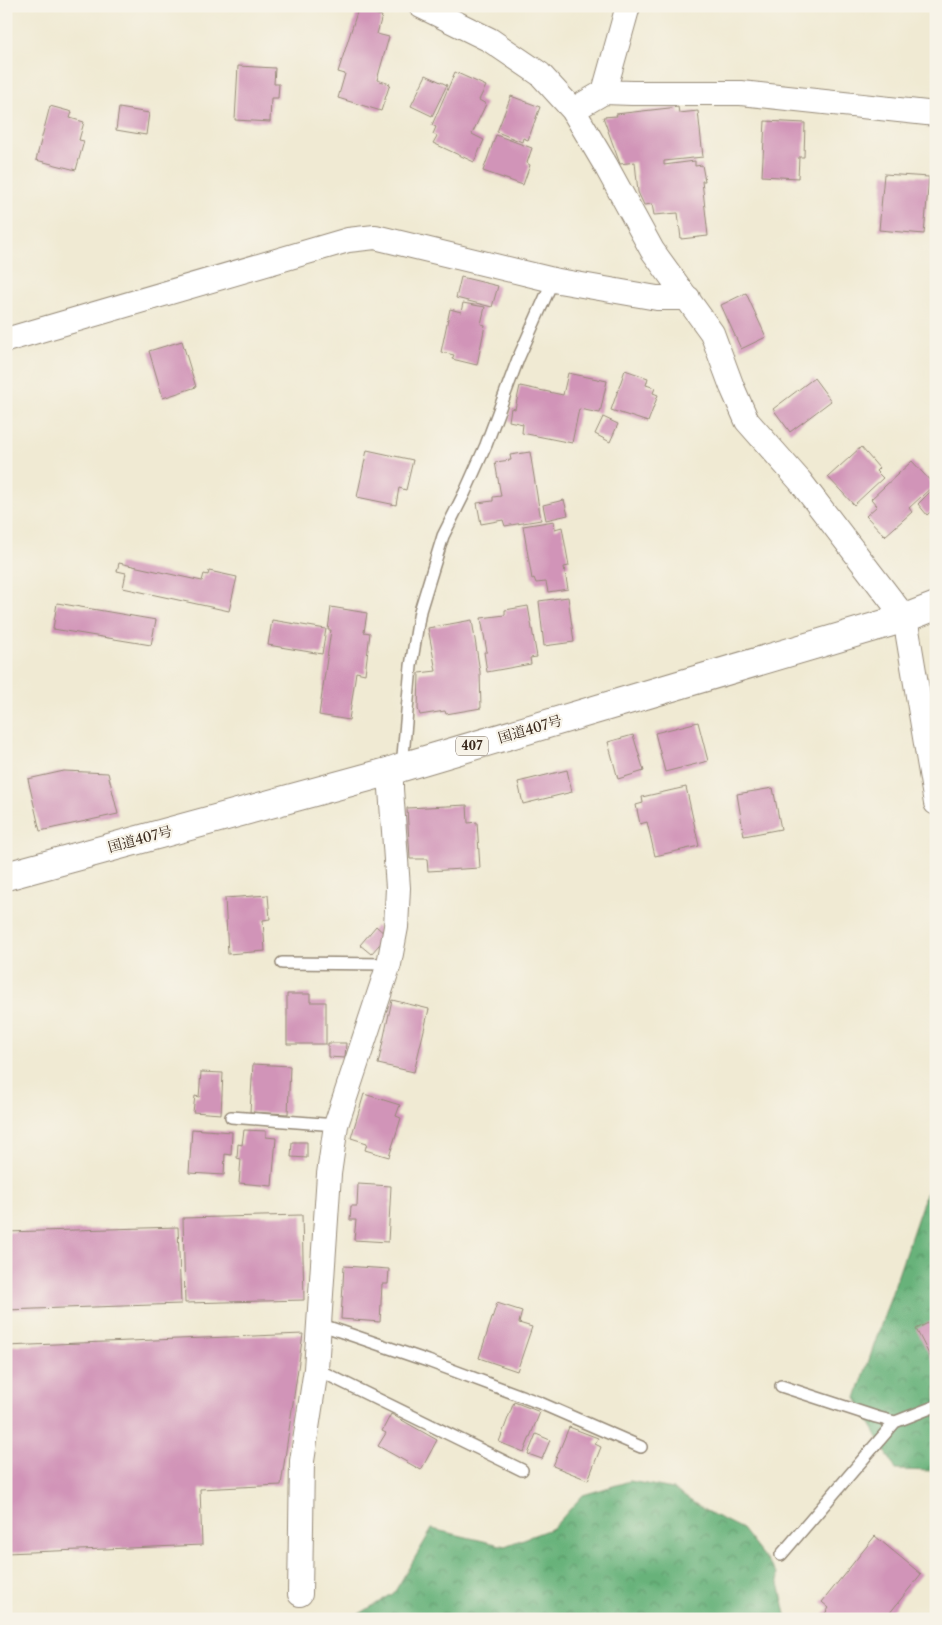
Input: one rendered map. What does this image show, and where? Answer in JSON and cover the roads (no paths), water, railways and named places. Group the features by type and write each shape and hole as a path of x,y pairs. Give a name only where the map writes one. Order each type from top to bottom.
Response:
{"highway":[{"name":"国道407号","path":"6,876 397,769 904,618 936,606"}],"street":[{"path":"421,6 497,45 540,74 573,110 606,164 652,250 712,332 732,387 747,421 800,481 904,618 936,803"},
{"path":"604,92 628,6"},
{"path":"573,110 604,92 741,93 936,114"},
{"path":"6,340 348,240 375,236 554,280 657,298 688,298"},
{"path":"300,1594 302,1461 316,1369 329,1174 336,1125 389,964 396,927 398,888 391,789 397,769"}],"lane":[{"path":"397,769 420,611 443,536 486,445 518,359 554,280"},
{"path":"282,964 389,964"},
{"path":"231,1116 336,1125"},
{"path":"319,1324 428,1360 540,1403 641,1447"},
{"path":"316,1369 522,1470"},
{"path":"781,1386 895,1422"},
{"path":"781,1555 895,1422 936,1406"}]}
